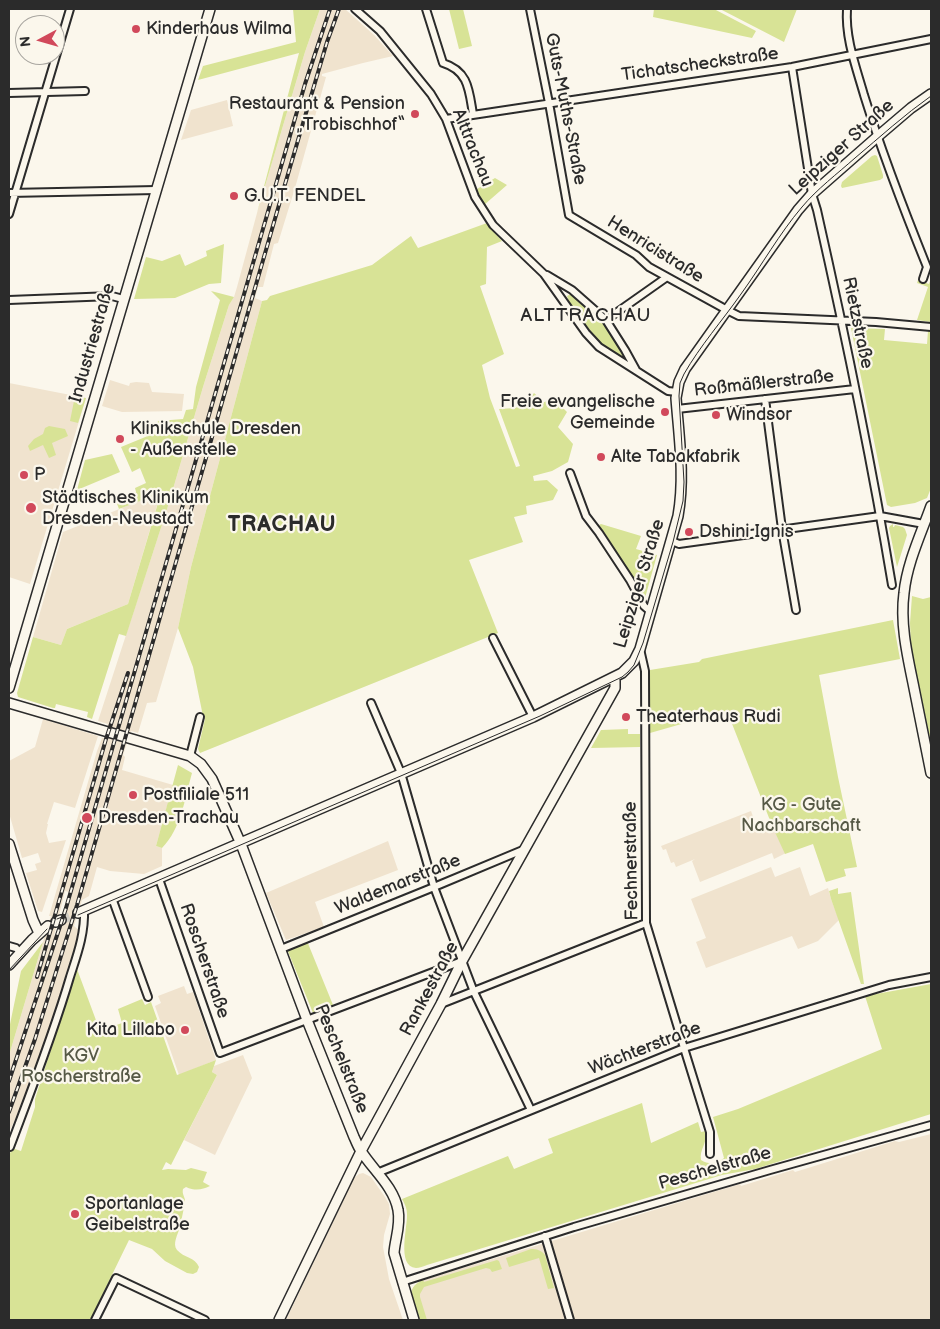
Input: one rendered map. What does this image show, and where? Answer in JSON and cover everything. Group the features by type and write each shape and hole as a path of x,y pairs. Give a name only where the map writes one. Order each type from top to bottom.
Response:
{"street":[{"path":"9,214 12,193 70,9"},
{"name":"Industriestraße","path":"9,688 210,9"},
{"name":"Alttrachau","path":"355,9 380,31 431,94 446,119 475,197 493,226 544,274 599,348 668,391 676,392"},
{"path":"426,9 443,63 452,66 460,72 468,86 473,114"},
{"name":"Guts-Muths-Straße","path":"530,9 569,215"},
{"path":"848,9 846,19 852,54 877,137 927,267 923,279"},
{"name":"Tichatscheckstraße","path":"446,119 549,102 792,67 931,39"},
{"name":"Rietzstraße","path":"792,67 812,194 841,320 892,585"},
{"path":"9,93 85,91"},
{"name":"Leipziger Straße","path":"81,912 533,717 614,678 629,667 640,649 680,508 682,482 676,392 685,369 794,215 812,194 911,108 931,94"},
{"path":"12,193 156,190"},
{"name":"Henricistraße","path":"569,215 636,254 649,267 739,316 841,320 931,327"},
{"name":"Alttrachau","path":"544,274 572,290 606,320 636,371"},
{"path":"606,320 667,277"},
{"path":"9,300 112,296 123,299"},
{"name":"Roßmäßlerstraße","path":"677,409 855,389"},
{"path":"765,399 782,529 796,610"},
{"path":"570,472 586,516 600,533 644,606 651,612"},
{"path":"931,506 908,570 904,592 903,620 909,662 931,773"},
{"path":"672,541 680,544 880,516 924,524"},
{"path":"493,638 533,717"},
{"name":"Fechnerstraße","path":"640,649 645,680 646,923 710,1132 710,1154"},
{"name":"Rankestraße","path":"279,1320 361,1151 462,962 614,688 614,678"},
{"path":"9,703 190,756 200,717"},
{"path":"371,703 402,774 434,887 462,962 474,992 531,1110"},
{"name":"Peschelstraße","path":"190,756 201,764 212,779 241,844 348,1121 361,1151 390,1191 398,1209 399,1220 394,1253 414,1320"},
{"path":"9,844 33,920 39,933"},
{"name":"Waldemarstraße","path":"280,948 526,848"},
{"name":"Roscherstraße","path":"159,879 220,1053 308,1020"},
{"path":"112,898 148,997"},
{"path":"10,1147 66,991 84,929 81,912"},
{"path":"9,965 39,933 55,923"},
{"path":"441,1004 646,923"},
{"path":"9,946 16,948 20,952"},
{"path":"308,1020 462,962"},
{"name":"Wächterstraße","path":"377,1173 684,1048 889,985 931,977"},
{"name":"Peschelstraße","path":"402,1282 545,1236 931,1125"},
{"path":"545,1236 570,1320"},
{"path":"95,1320 116,1278 205,1320"}],"shaded area":[{"path":"320,9 345,9 374,35 393,56 322,74 322,76 326,77 295,188 278,243 274,244 263,287 258,287 255,298 262,301 191,567 178,628 156,702 147,703 138,733 131,731 123,755 125,757 122,770 173,785 156,846 162,848 162,866 144,874 110,871 97,867 89,896 82,900 74,926 80,931 49,1035 27,1095 9,1132 9,1052 51,916 49,916 97,751 102,738 104,738 108,724 98,721 168,506 229,305 234,297 305,52","holes":["65,891 69,892 56,934 54,936"]},
{"path":"227,100 233,126 181,140 191,110"},
{"path":"110,380 129,386 130,383 136,382 149,383 152,392 184,394 182,411 122,412 102,406"},
{"name":"Städtisches Klinikum Dresden-Neustadt","path":"9,383 86,398 30,584 9,577"},
{"path":"161,492 128,604 67,629 61,645 33,637 63,532"},
{"path":"43,719 98,736 75,808 54,802 47,824 46,833 49,843 66,840 42,912 38,911 26,873 37,870 35,864 41,862 38,853 22,858 9,813 9,761 35,747"},
{"path":"751,811 759,833 773,828 786,853 774,859 772,853 700,882 692,861 695,859 676,867 674,862 671,863 666,849 663,850 661,846"},
{"path":"388,841 398,870 315,902 324,927 286,940 266,893"},
{"path":"771,867 775,877 800,867 810,896 828,888 839,920 818,941 798,949 792,936 706,968 696,942 706,938 691,899"},
{"name":"Kita Lillabo","path":"184,986 187,994 193,992 216,1060 179,1075 155,1006 161,1003 158,996"},
{"path":"243,1055 252,1078 215,1155 184,1140 217,1075 212,1072 214,1066"},
{"path":"931,1134 931,1320 418,1320 411,1293 415,1285 423,1280 740,1184 741,1186 793,1170 795,1172 895,1141 899,1142"},
{"path":"363,1173 371,1177 389,1204 390,1214 384,1235 383,1247 389,1279 403,1320 286,1320 354,1178"}],"green space":[{"path":"293,9 320,9 305,52 257,213 299,53 198,80 203,66 296,42"},
{"path":"449,9 463,9 472,46 459,49"},
{"path":"654,9 714,9 756,31 752,38 653,17"},
{"path":"720,9 797,9 784,42"},
{"path":"875,155 877,156 883,178 842,188 842,182"},
{"path":"495,178 507,185 484,205 477,189"},
{"path":"487,223 502,241 487,247 486,284 480,286 504,354 482,365 490,398 516,467 520,466 499,409 515,408 525,404 534,393 544,402 554,399 567,412 558,427 573,444 568,462 552,471 533,476 534,481 547,480 558,490 553,500 526,506 527,514 514,517 523,542 469,560 498,633 200,753 198,749 205,719 193,667 178,628 191,567 262,301 267,300 270,296 372,265 411,236 418,248"},
{"path":"224,244 221,283 209,284 175,298 134,299 146,257 162,261 180,254 185,266 207,256 206,251"},
{"path":"931,278 931,322 917,320 928,287 917,283 918,280 929,284"},
{"path":"211,291 234,297 229,305 126,636 119,634 92,719 87,717 88,712 56,704 55,708 53,708 18,697 17,693 33,637 61,645 67,629 128,604 161,493 119,509 116,501 136,492 135,488 146,483 140,468 132,472 121,447 155,433 158,421 183,419 186,410 193,409 196,387 220,300"},
{"path":"571,294 603,322 627,357 627,360 602,346 569,303 567,296"},
{"path":"851,328 885,329 884,340 927,344 928,331 931,332 931,488 927,498 915,503 891,507 887,505"},
{"path":"75,396 86,398 78,423 70,421"},
{"path":"49,426 65,429 68,436 52,443 56,455 49,458 43,445 30,451 28,446 34,439 43,434 45,428"},
{"path":"112,454 120,472 77,490 85,460"},
{"path":"893,524 893,527 895,525 903,527 907,535 897,567 889,528"},
{"path":"599,525 641,536 636,549 657,555 645,598 642,597 629,571"},
{"path":"912,596 923,599 931,597 931,743 911,648"},
{"path":"893,620 900,659 819,675 857,867 844,869 846,876 826,882 813,844 785,854 727,711 650,733 650,670 699,662 702,659"},
{"path":"628,729 628,734 640,734 640,747 591,748 601,730"},
{"path":"178,765 192,773 178,823 162,848 156,846"},
{"name":"KG - Gute Nachbarschaft","path":"838,888 838,894 851,892 864,984 861,984 831,899 829,891"},
{"path":"307,941 333,1005 313,1013 287,949"},
{"path":"43,942 9,1052 9,1029 21,971"},
{"name":"KGV Roscherstraße","path":"77,969 100,1031 122,1023 118,1009 142,999 145,1005 151,1002 177,1075 216,1060 212,1072 217,1075 171,1165 166,1162 162,1170 186,1170 191,1168 207,1172 203,1182 210,1186 198,1190 186,1187 183,1189 185,1202 175,1242 177,1250 195,1261 199,1267 197,1272 193,1274 187,1273 165,1261 152,1249 129,1240 90,1320 9,1320 9,1156 12,1148 21,1151 35,1107 35,1099"},
{"path":"931,984 931,1114 755,1169 722,1175 420,1267 410,1266 406,1261 404,1245 407,1212 402,1199 508,1156 514,1169 553,1153 548,1139 642,1103 651,1143 698,1122 701,1132 706,1131 701,1160 710,1163 719,1162 724,1158 713,1117 738,1109 882,1049 865,996"},
{"path":"531,1249 539,1250 545,1255 554,1288 548,1289 539,1258 509,1267 506,1258"},
{"path":"497,1260 502,1269 492,1272 486,1268 424,1287 420,1297 427,1320 418,1320 411,1297 411,1292 417,1283"}],"tunnel":[{"path":"61,920 78,913"}],"tram line":[{"path":"78,915 540,716 622,677 628,672 634,665 643,643 683,501 684,482 679,396 680,383 684,374 786,228 808,200 892,126 931,96"},
{"path":"57,919 62,917"},
{"path":"9,970 47,929"}],"railway":[{"path":"9,1081 66,908 305,84 330,9"},
{"path":"9,1112 35,1039 77,905 283,191 327,42 339,9"},
{"path":"37,977 106,739 128,673"}],"place":[{"name":"Kinderhaus Wilma","path":"136,29"},
{"name":"Restaurant & Pension „Trobischhof“","path":"415,114"},
{"name":"G.U.T. FENDEL","path":"234,196"},
{"name":"Freie evangelische Gemeinde","path":"665,412"},
{"name":"Windsor","path":"716,415"},
{"name":"Klinikschule Dresden - Außenstelle","path":"120,439"},
{"name":"Alte Tabakfabrik","path":"601,457"},
{"name":"P","path":"24,475"},
{"name":"Städtisches Klinikum Dresden-Neustadt","path":"31,508"},
{"name":"Dshini Ignis","path":"689,532"},
{"name":"Theaterhaus Rudi","path":"626,717"},
{"name":"Postfiliale 511","path":"133,795"},
{"name":"Dresden-Trachau","path":"87,818"},
{"name":"Kita Lillabo","path":"185,1030"},
{"name":"Sportanlage Geibelstraße","path":"75,1214"}],"district":[{"name":"ALTTRACHAU","path":"586,316"},
{"name":"TRACHAU","path":"282,525"}]}
